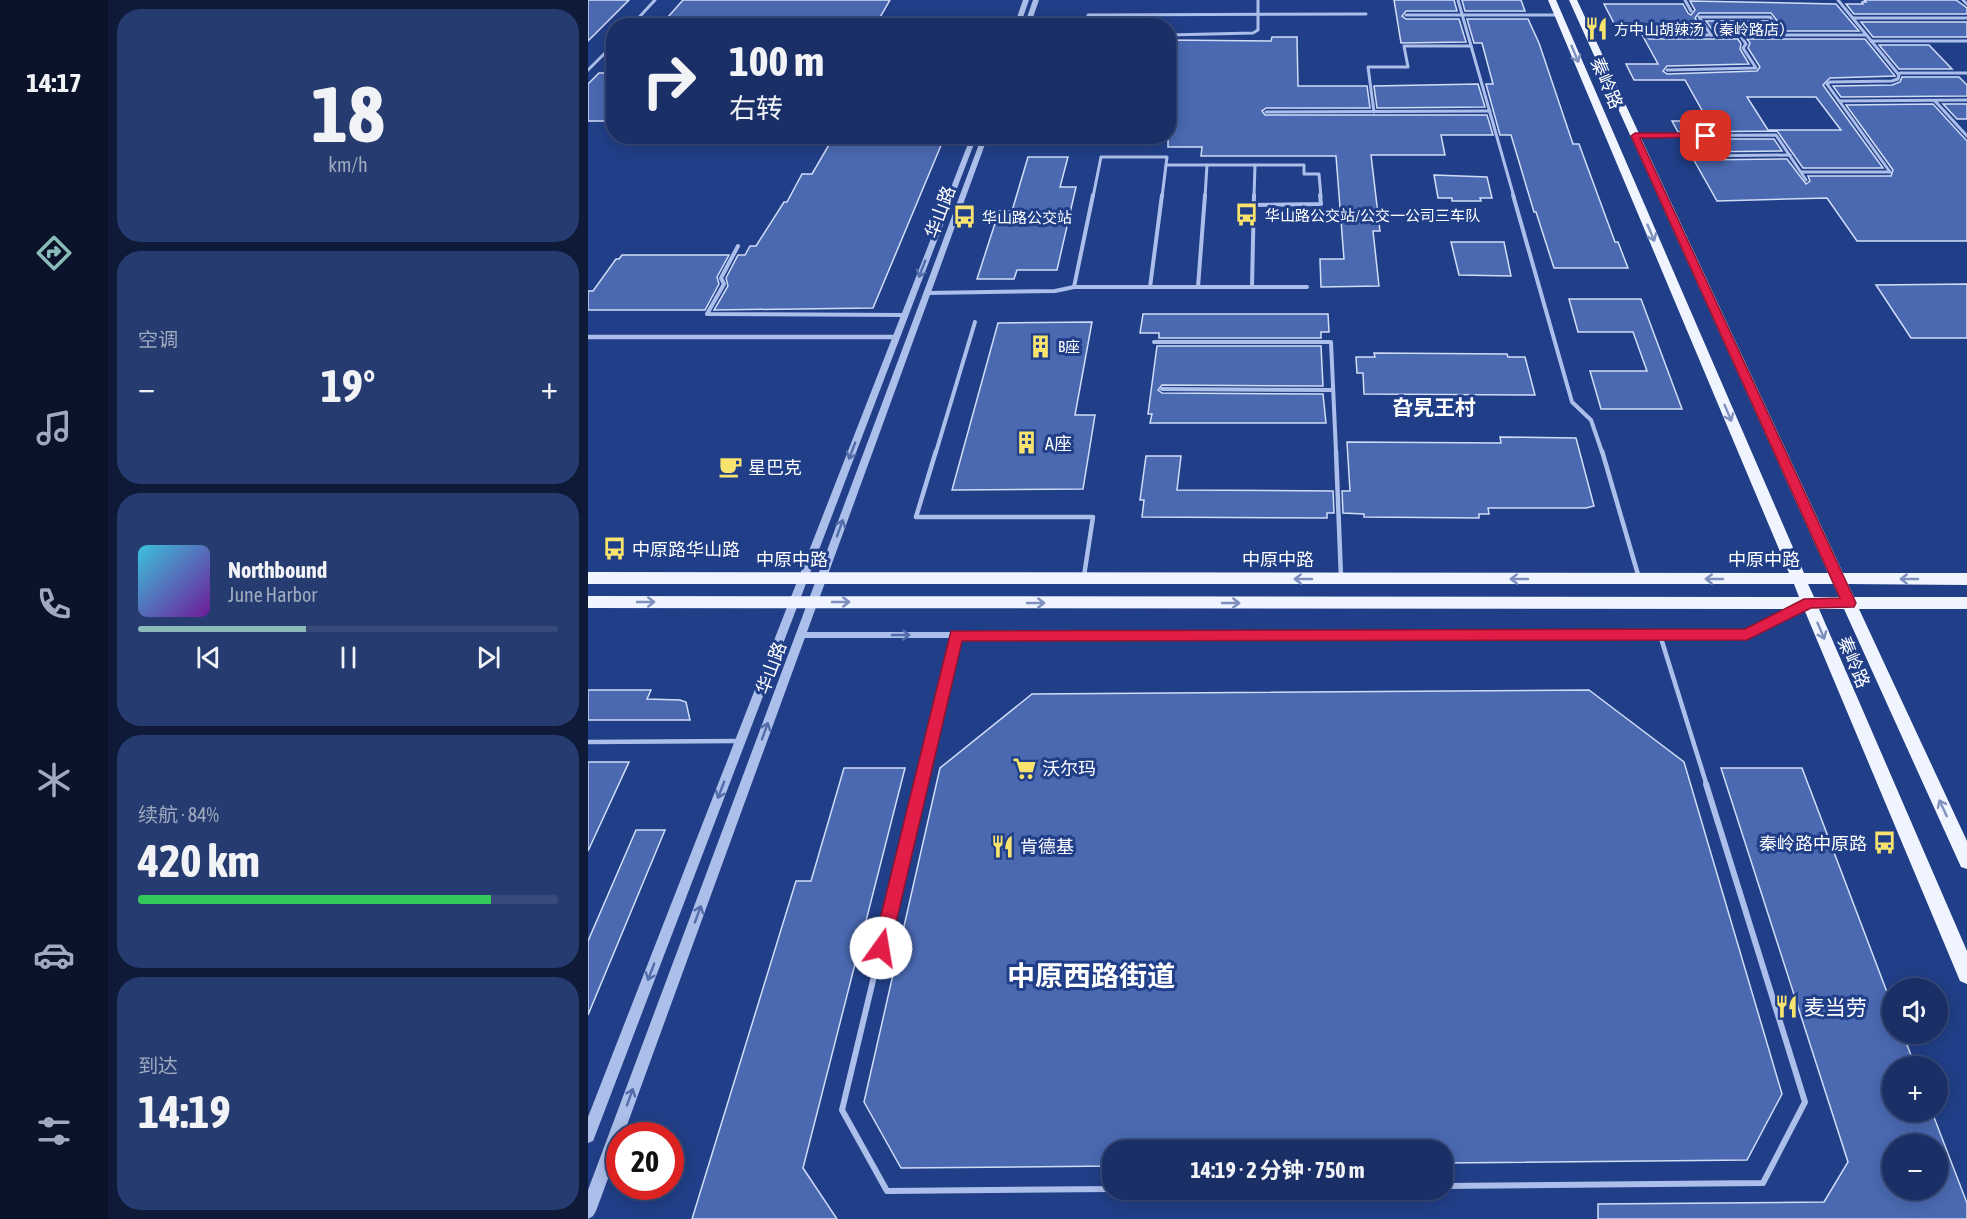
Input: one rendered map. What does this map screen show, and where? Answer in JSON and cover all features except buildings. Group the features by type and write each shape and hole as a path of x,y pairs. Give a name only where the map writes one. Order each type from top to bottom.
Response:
{"main road":[{"name":"秦岭路","path":"1552,0 1967,974"},
{"name":"秦岭路","path":"1573,0 1967,861"},
{"name":"中原中路","path":"588,578 1967,579"},
{"path":"588,602 1967,603"}],"street":[{"path":"1020,18 1026,0"},
{"path":"1030,18 1036,0"},
{"name":"华山路","path":"588,1136 971,144"},
{"name":"华山路","path":"588,1211 982,144"},
{"path":"588,337 896,337"},
{"path":"801,635 1747,635 1809,603"}],"lane":[{"path":"638,18 655,0"},
{"path":"1176,35 1253,33 1258,30 1258,0"},
{"path":"1458,0 1572,402 1591,420 1595,428 1639,579"},
{"path":"1685,0 1691,11"},
{"path":"1801,172 1890,172 1827,84 1830,82 1892,81 1899,78 1838,0"},
{"path":"1963,0 1967,4"},
{"path":"1089,15 1366,14"},
{"path":"1406,15 1558,15"},
{"path":"1711,35 1699,17 1770,17 1783,35"},
{"path":"1853,18 1967,18"},
{"path":"1649,35 1866,35"},
{"path":"1667,70 1756,68 1743,48 1746,44 1740,35"},
{"path":"1871,41 1967,41"},
{"path":"1374,111 1368,67 1408,67 1404,46 1471,45"},
{"path":"588,70 606,52"},
{"path":"1900,73 1967,73"},
{"path":"1839,101 1967,100"},
{"path":"1935,101 1967,136"},
{"path":"1266,112 1490,111"},
{"path":"1635,136 1776,135 1806,180"},
{"path":"1696,156 1790,155"},
{"path":"1074,287 1101,158 1167,157 1150,287"},
{"path":"1166,165 1304,165 1304,174 1320,174 1321,204 1254,205"},
{"path":"1198,287 1207,165"},
{"path":"1252,287 1255,165"},
{"path":"738,246 721,278 724,284 707,314 905,315"},
{"path":"927,293 1055,291 1074,287 1307,287"},
{"path":"975,322 915,517 1093,516 1083,578"},
{"path":"1154,342 1330,342 1341,579"},
{"path":"1162,389 1333,390"},
{"path":"956,635 842,1110 887,1191 1102,1189"},
{"path":"1453,1186 1763,1183 1805,1102 1660,635"},
{"path":"588,742 740,741"}],"place":[{"name":"方中山胡辣汤（秦岭路店）","path":"1596,29"},
{"name":"华山路公交站/公交一公司三车队","path":"1247,215"},
{"name":"华山路公交站","path":"964,217"},
{"name":"B座","path":"1040,346"},
{"name":"A座","path":"1027,443"},
{"name":"星巴克","path":"730,467"},
{"name":"中原路华山路","path":"614,549"},
{"name":"沃尔玛","path":"1024,768"},
{"name":"秦岭路中原路","path":"1885,843"},
{"name":"肯德基","path":"1002,846"},
{"name":"麦当劳","path":"1786,1007"}],"district":[{"name":"旮旯王村","path":"1434,407"},
{"name":"中原西路街道","path":"1091,976"}],"route":[{"path":"881,948 956,635 1747,635 1809,603 1849,603 1635,136 1706,136"}]}
